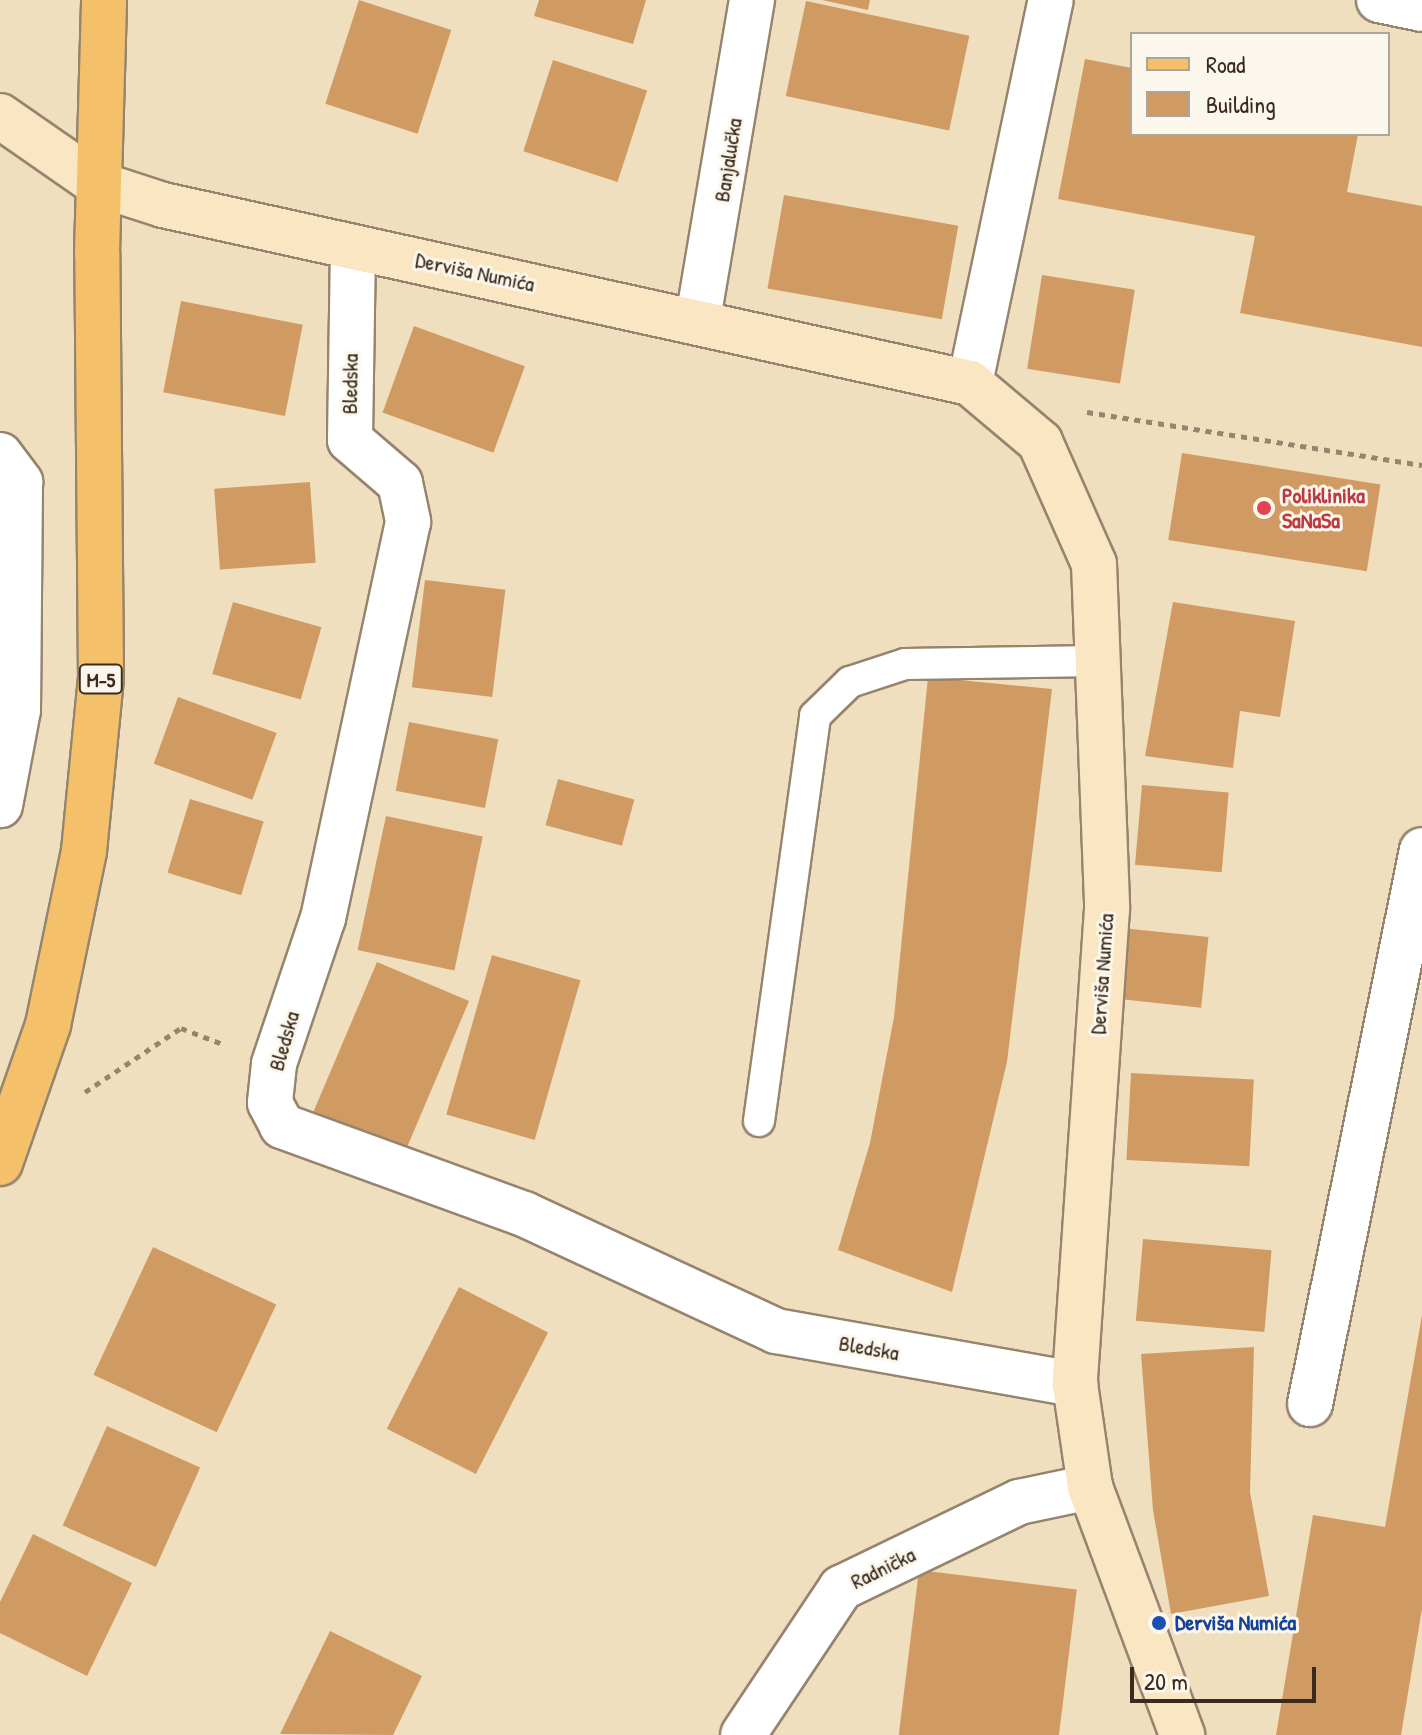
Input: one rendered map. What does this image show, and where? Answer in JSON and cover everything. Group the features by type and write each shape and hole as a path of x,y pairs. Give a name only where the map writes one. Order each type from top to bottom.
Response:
{"main road":[{"name":"M-5","path":"0,1163 48,1025 86,835 101,677 98,184 104,0"},
{"name":"Derviša Numića","path":"0,116 98,184 353,247 698,319 970,383 1040,442 1094,564 1098,661 1107,909 1075,1384 1090,1487 1182,1735"}],"street":[{"name":"Banjalučka","path":"698,319 752,0"},
{"path":"970,383 1051,0"},
{"path":"1379,0 1422,9"},
{"name":"Bledska","path":"353,247 350,440 400,483 408,522 323,918 274,1064 270,1103 282,1126 524,1214 776,1331 1075,1384"},
{"path":"0,455 20,482 20,497 18,710 0,805"},
{"path":"1310,1404 1422,850"},
{"name":"Radnička","path":"743,1735 841,1588 1019,1502 1090,1487"}],"lane":[{"path":"759,1121 815,716 850,682 905,664 1098,661"}],"path":[{"path":"1040,442 1081,411 1422,465"},
{"path":"81,1094 181,1028 274,1064"}],"building":[{"path":"359,0 451,30 418,134 325,104"},
{"path":"539,0 646,0 633,44 534,16"},
{"path":"822,0 870,0 868,10"},
{"path":"806,1 969,36 949,131 786,96"},
{"path":"1085,59 1130,68 1130,136 1358,136 1347,192 1422,206 1422,347 1240,313 1255,236 1058,199"},
{"path":"553,60 647,91 617,182 523,151"},
{"path":"784,195 958,226 942,319 768,289"},
{"path":"1042,275 1135,290 1120,384 1027,369"},
{"path":"181,301 303,325 285,416 163,392"},
{"path":"414,326 525,366 493,453 383,412"},
{"name":"Poliklinika SaNaSa","path":"1182,453 1381,484 1367,571 1168,540"},
{"path":"310,482 316,563 220,569 214,489"},
{"path":"425,580 505,590 492,697 412,687"},
{"path":"233,602 321,627 301,699 212,674"},
{"path":"1173,602 1295,621 1280,717 1240,711 1233,768 1145,756"},
{"path":"928,677 1052,689 1007,1062 952,1292 838,1250 870,1143 894,1017"},
{"path":"178,697 277,733 252,800 154,764"},
{"path":"409,722 498,739 485,808 396,791"},
{"path":"558,779 634,799 622,846 546,825"},
{"path":"1142,785 1229,793 1222,872 1135,865"},
{"path":"190,799 264,822 241,895 167,873"},
{"path":"386,816 483,837 454,971 358,950"},
{"path":"1122,928 1209,937 1201,1008 1115,999"},
{"path":"492,955 580,980 535,1140 446,1115"},
{"path":"377,962 469,1001 402,1159 310,1120"},
{"path":"1131,1073 1254,1079 1249,1166 1126,1160"},
{"path":"1143,1239 1272,1250 1264,1332 1136,1321"},
{"path":"153,1247 276,1304 217,1432 93,1375"},
{"path":"459,1287 548,1332 476,1474 387,1429"},
{"path":"1422,1315 1422,1609 1401,1735 1276,1735 1313,1515 1385,1527"},
{"path":"1254,1347 1250,1492 1269,1596 1171,1614 1153,1510 1141,1354"},
{"path":"107,1426 200,1467 156,1567 63,1526"},
{"path":"33,1534 132,1583 87,1676 0,1633 0,1602"},
{"path":"919,1570 1077,1589 1059,1735 899,1735"},
{"path":"330,1631 422,1676 393,1735 280,1734"}],"place":[{"name":"Poliklinika SaNaSa","path":"1264,508"},
{"name":"Derviša Numića","path":"1159,1623"}]}
